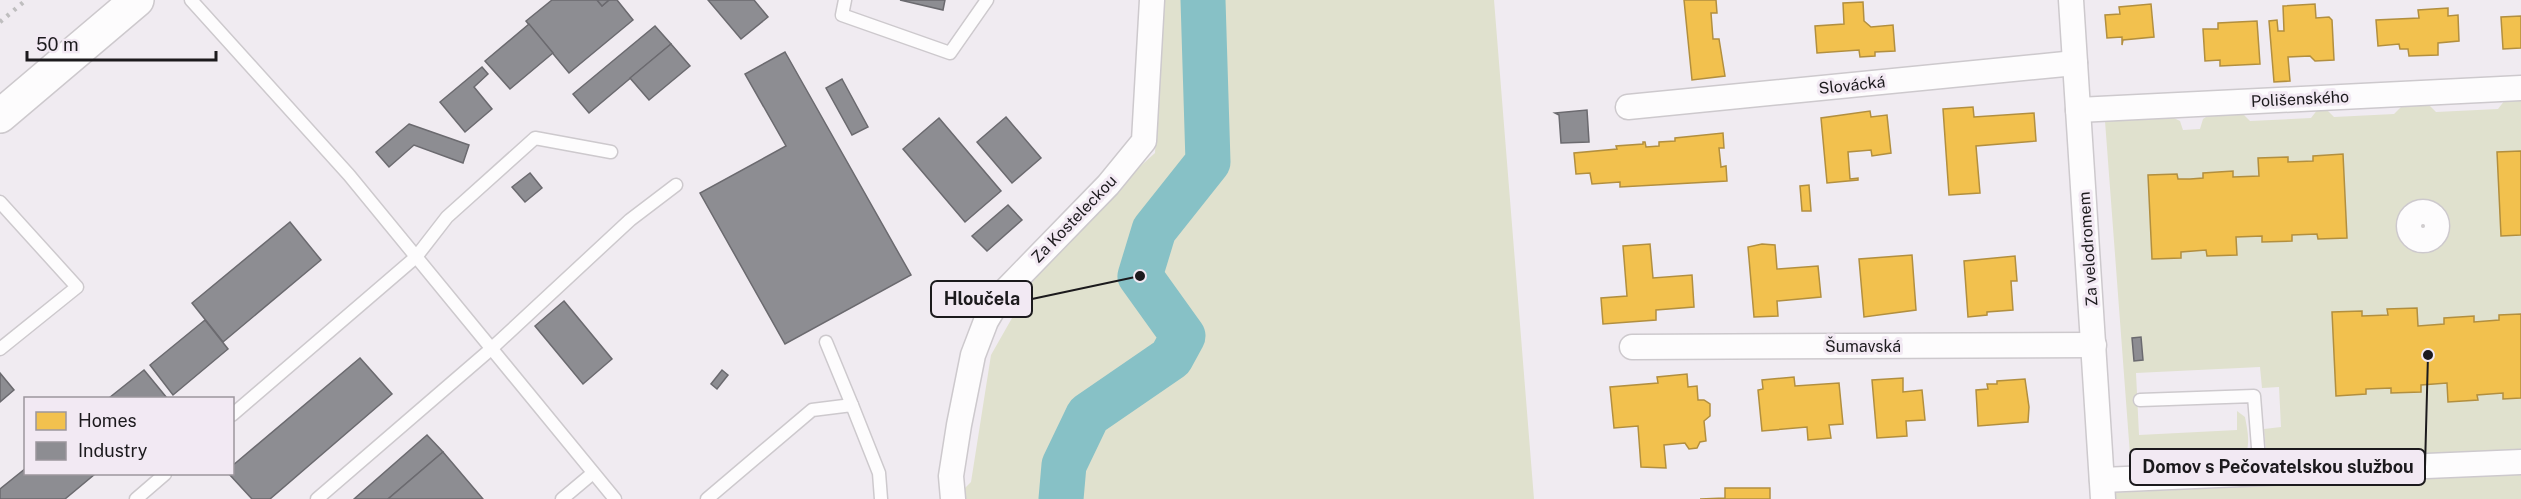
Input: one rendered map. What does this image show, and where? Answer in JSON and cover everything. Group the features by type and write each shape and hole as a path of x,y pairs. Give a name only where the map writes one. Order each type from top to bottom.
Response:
{"street":[{"path":"0,116 138,0"},
{"name":"Za Kosteleckou","path":"953,499 951,476 962,414 973,355 986,321 1002,294 1108,185 1144,141 1152,0"},
{"name":"Za velodromem","path":"2071,0 2103,490"},
{"name":"Slovácká","path":"1628,107 2075,63"},
{"name":"Polišenského","path":"2078,110 2521,88"},
{"name":"Šumavská","path":"1632,347 2094,345"},
{"path":"2103,490 2260,473 2521,462"}],"lane":[{"path":"191,0 349,176 615,499"},
{"path":"845,0 842,15 950,53 987,0"},
{"path":"234,413 416,257 447,218 535,138 611,152"},
{"path":"317,499 492,349 630,220 675,184"},
{"path":"0,202 77,287 0,349"},
{"path":"826,342 879,473 881,499"},
{"path":"2140,400 2254,396 2260,473"},
{"path":"707,499 812,410 852,405"},
{"path":"562,499 593,473"},
{"path":"136,499 164,475"}],"green space":[{"path":"1162,0 1494,0 1534,499 954,499 971,482 991,355 1054,244 1155,153"},
{"path":"2521,99 2521,314 2499,315 2499,320 2474,322 2473,316 2444,318 2444,324 2418,326 2416,308 2388,309 2388,315 2362,316 2361,311 2332,312 2336,396 2366,394 2366,389 2391,388 2392,393 2421,392 2421,385 2447,383 2448,402 2477,400 2477,395 2503,393 2503,399 2521,398 2521,449 2278,461 2266,452 2264,429 2281,427 2279,387 2262,388 2260,367 2136,373 2139,435 2237,430 2237,411 2245,417 2248,442 2245,454 2237,463 2131,468 2105,121 2170,116 2180,121 2183,130 2200,129 2203,119 2209,115 2242,113 2250,121 2311,118 2318,109 2326,109 2334,117 2394,114 2403,105 2428,104 2436,112 2498,109 2505,100"},
{"path":"2521,474 2521,499 2111,499 2111,493"}],"building: Homes":[{"path":"1684,0 1716,0 1717,13 1711,13 1713,39 1719,39 1725,76 1692,80"},
{"path":"1863,2 1864,21 1871,27 1893,25 1895,51 1875,52 1875,56 1860,57 1859,50 1817,53 1815,26 1844,24 1843,3"},
{"path":"2151,4 2154,37 2123,40 2122,45 2122,37 2107,38 2105,15 2120,14 2119,7"},
{"path":"2315,4 2316,18 2329,17 2332,20 2334,60 2315,61 2310,56 2288,57 2290,81 2274,82 2269,21 2277,20 2278,31 2284,31 2283,6"},
{"path":"2448,8 2448,16 2458,15 2459,41 2438,43 2438,55 2409,56 2408,49 2400,49 2399,44 2378,46 2376,20 2419,18 2418,10"},
{"path":"2521,16 2521,48 2503,49 2501,17"},
{"path":"2257,21 2260,64 2220,66 2220,60 2205,61 2203,29 2218,29 2218,23"},
{"path":"1973,107 1974,117 2034,113 2036,141 1976,146 1980,193 1949,195 1943,109"},
{"path":"1870,111 1871,117 1887,115 1891,153 1872,156 1871,150 1848,152 1850,179 1858,178 1858,180 1827,183 1821,118"},
{"path":"1723,133 1724,148 1719,148 1721,167 1726,166 1727,181 1620,187 1620,182 1592,184 1590,173 1576,174 1574,153 1617,149 1616,146 1643,144 1643,142 1646,147 1659,146 1659,142 1675,141 1675,138"},
{"path":"2521,151 2521,235 2501,236 2497,152"},
{"path":"2343,154 2347,238 2318,239 2317,234 2292,235 2292,241 2262,242 2262,236 2236,237 2237,255 2207,256 2206,250 2181,252 2181,258 2152,259 2148,175 2177,174 2178,179 2190,179 2203,178 2203,173 2233,171 2233,177 2259,176 2258,158 2288,157 2288,162 2313,161 2313,156"},
{"path":"1809,185 1811,211 1802,211 1800,186"},
{"path":"1650,244 1653,278 1692,275 1694,307 1656,310 1656,320 1603,324 1601,298 1627,296 1623,246"},
{"path":"1762,244 1775,245 1777,269 1818,266 1821,297 1777,301 1778,316 1754,317 1748,247"},
{"path":"1912,255 1916,310 1864,317 1859,259"},
{"path":"2015,256 2017,281 2011,281 2013,310 1987,312 1987,315 1968,317 1964,261"},
{"path":"2417,308 2418,326 2444,324 2444,318 2474,316 2474,322 2499,320 2499,315 2521,314 2521,398 2503,399 2503,393 2477,395 2478,400 2448,402 2447,383 2421,385 2421,392 2391,393 2391,388 2366,389 2366,394 2336,396 2332,312 2362,311 2362,316 2388,315 2387,309"},
{"path":"1687,374 1688,387 1697,386 1698,400 1704,400 1710,404 1710,416 1704,421 1706,441 1700,442 1697,448 1689,449 1685,443 1664,445 1666,468 1641,467 1638,426 1614,428 1610,387 1658,383 1657,377"},
{"path":"1794,377 1795,386 1839,383 1843,424 1829,425 1831,438 1808,440 1807,427 1762,431 1758,390 1763,389 1762,380"},
{"path":"1903,378 1903,392 1922,390 1925,420 1906,421 1907,436 1877,438 1872,380"},
{"path":"2025,379 2029,407 2028,422 1978,426 1976,390 1988,389 1987,384 1997,384 1997,381"},
{"path":"1725,488 1770,488 1770,499 1700,499 1725,498"}],"building: Industry":[{"path":"552,0 597,0 602,6 609,0 617,0 633,20 569,73 526,21"},
{"path":"597,0 609,0 602,6"},
{"path":"708,0 754,0 768,17 741,39"},
{"path":"900,0 945,0 943,10"},
{"path":"529,24 553,53 510,89 485,61"},
{"path":"655,26 671,44 589,113 573,94"},
{"path":"671,44 690,66 649,100 630,78"},
{"path":"785,52 911,275 785,344 700,193 786,146 745,74"},
{"path":"482,67 488,74 474,87 492,109 465,132 440,102"},
{"path":"842,79 868,127 852,135 826,88"},
{"path":"1587,110 1589,142 1561,143 1559,115 1555,113"},
{"path":"1006,117 1041,158 1012,183 977,142"},
{"path":"939,118 1001,191 965,222 903,149"},
{"path":"409,124 469,145 463,163 414,145 389,167 376,152"},
{"path":"530,173 542,188 525,202 512,187"},
{"path":"1008,205 1022,220 987,251 972,236"},
{"path":"290,222 321,260 223,342 192,303"},
{"path":"564,301 612,359 583,384 535,326"},
{"path":"205,320 228,349 173,395 150,365"},
{"path":"2141,337 2143,360 2134,361 2132,338"},
{"path":"360,358 392,394 270,499 252,499 230,475 234,475 234,464"},
{"path":"144,370 166,397 110,397"},
{"path":"722,370 728,375 717,389 711,384"},
{"path":"0,373 14,390 0,402"},
{"path":"427,435 443,452 388,499 354,499"},
{"path":"443,452 483,499 388,499"},
{"path":"24,470 24,475 94,475 65,499 0,499 0,489"}],"waterway":[{"path":"1061,499 1064,465 1088,415 1171,358 1183,336 1140,276 1154,230 1208,162 1203,0"}],"railway":[{"path":"0,22 26,0"}],"place":[{"name":"Hloučela","path":"1140,276"},
{"name":"Domov s Pečovatelskou službou","path":"2428,355"}]}
